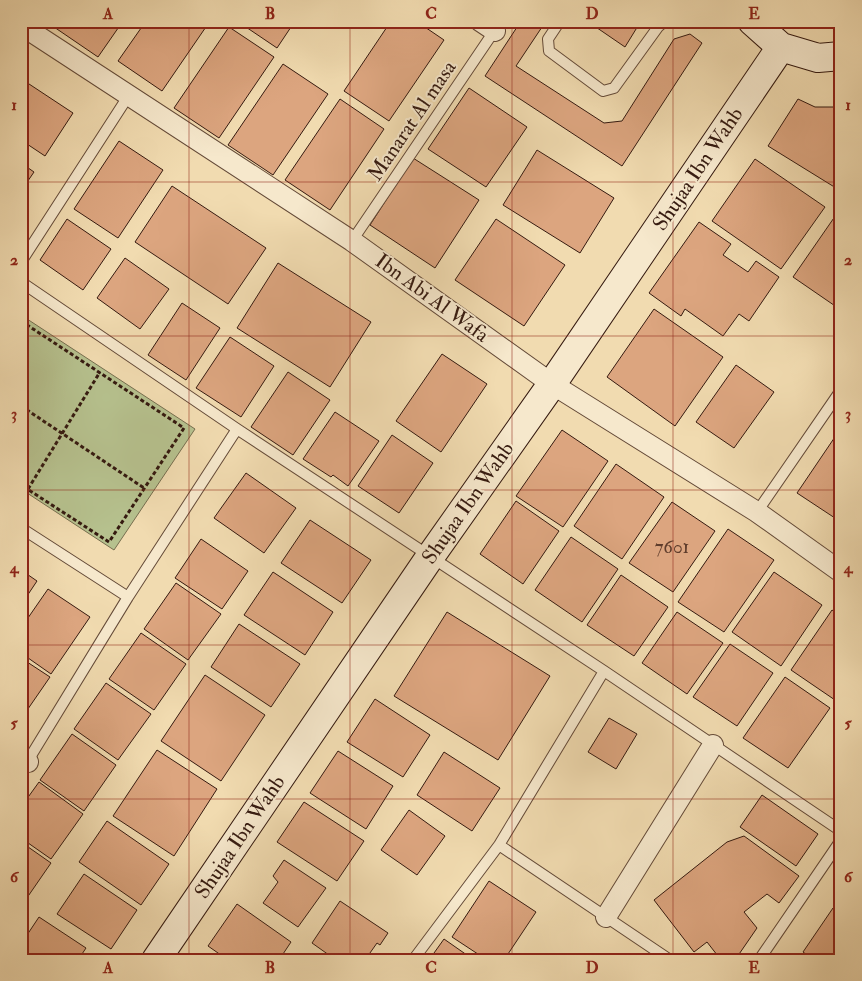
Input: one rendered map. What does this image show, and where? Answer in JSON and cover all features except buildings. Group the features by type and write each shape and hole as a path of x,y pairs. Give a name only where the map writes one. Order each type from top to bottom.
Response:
{"street":[{"path":"752,21 781,47 818,58 841,56"},
{"name":"Ibn Abi Al Wafa","path":"21,25 352,241 552,384 757,512 841,572"},
{"name":"Shujaa Ibn Wahb","path":"156,960 781,47"},
{"path":"606,917 713,745"}],"lane":[{"path":"560,21 548,39 549,51 603,91 614,88 658,26 665,21"},
{"name":"Manarat Al masa","path":"352,241 492,25"},
{"path":"21,262 129,95"},
{"path":"21,282 430,558 604,671 841,830"},
{"path":"757,512 841,390"},
{"path":"23,764 128,596 237,429"},
{"path":"21,528 128,596"},
{"path":"413,960 499,845 604,671"},
{"path":"759,960 841,840"},
{"path":"499,845 670,960"}],"path":[{"path":"21,321 184,428 109,542 21,485"},
{"path":"28,489 100,372"},
{"path":"21,406 144,488"}],"green space":[{"path":"21,315 195,429 114,550 21,489"}]}
